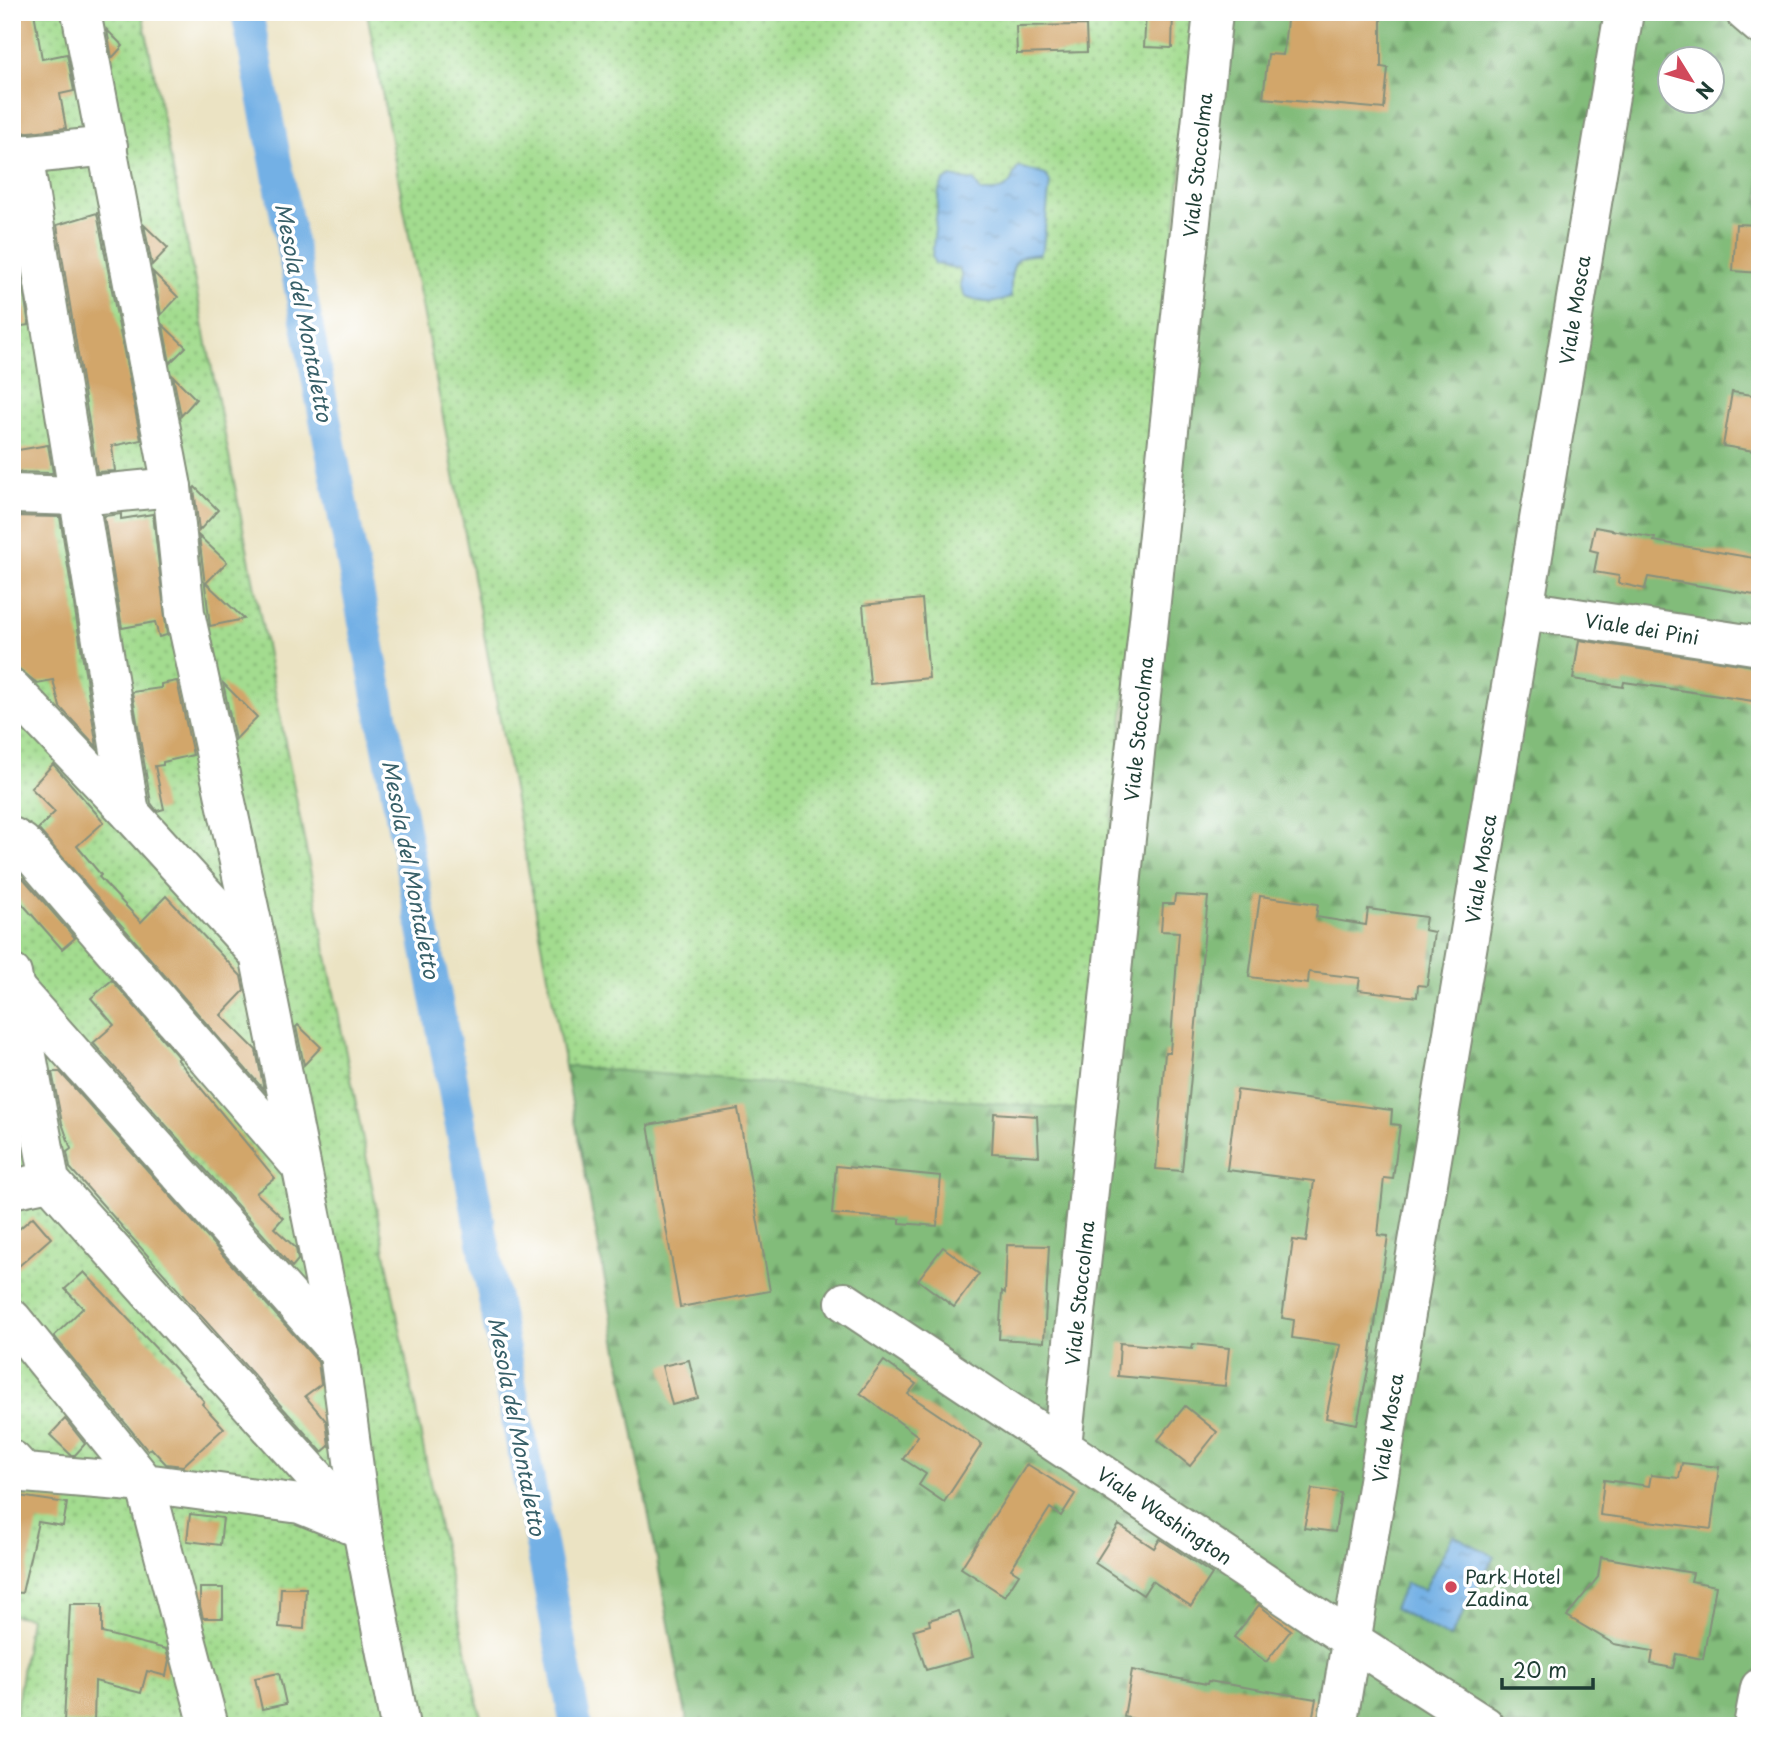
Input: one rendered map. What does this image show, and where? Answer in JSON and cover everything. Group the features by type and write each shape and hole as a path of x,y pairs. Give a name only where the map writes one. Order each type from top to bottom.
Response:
{"street":[{"path":"81,12 172,487 185,612 259,954 340,1354 362,1529 400,1726"},
{"name":"Viale Stoccolma","path":"1062,1446 1213,12"},
{"name":"Viale Mosca","path":"1337,1726 1624,12"},
{"path":"1745,12 1760,25"},
{"path":"108,145 18,155 79,496 130,813"},
{"path":"12,494 79,496 172,487"},
{"name":"Viale dei Pini","path":"1524,610 1760,646"},
{"path":"12,689 259,954"},
{"path":"12,837 22,844 302,1167"},
{"path":"14,981 340,1354"},
{"path":"14,981 50,1181 362,1529"},
{"path":"12,1189 50,1181"},
{"name":"Viale Washington","path":"845,1302 1485,1726"},
{"path":"12,1320 145,1483 209,1726"},
{"path":"16,1468 300,1504 362,1529"},
{"path":"1753,1726 1760,1688"}],"green space":[{"path":"12,12 142,12 438,1523 483,1726 14,1726 30,1618 12,1615"},
{"path":"367,12 1198,12 1081,1110 565,1066"},
{"path":"1209,12 1760,12 1760,1726 688,1726 565,1066 1081,1109"}],"water":[{"path":"1019,167 1046,175 1050,182 1043,248 1040,254 1022,257 1015,264 1011,297 989,302 965,297 960,285 962,277 959,269 935,264 932,256 939,191 943,182 951,177 974,181 981,191 1001,189 1010,183"},
{"name":"Park Hotel Zadina","path":"1453,1535 1494,1556 1450,1638 1394,1608 1406,1583 1424,1590"}],"building":[{"path":"12,12 34,12 42,59 67,54 74,91 60,94 66,128 12,134"},
{"path":"1146,12 1173,12 1172,48 1144,47"},
{"path":"1288,12 1381,12 1381,67 1388,68 1384,109 1263,98 1268,54 1283,55"},
{"path":"1086,25 1087,52 1017,54 1016,26"},
{"path":"107,30 123,46 112,58"},
{"path":"97,213 141,440 112,446 115,471 97,472 57,225"},
{"path":"1736,224 1760,225 1760,273 1733,271"},
{"path":"144,225 168,248 152,265"},
{"path":"17,251 29,325 15,327 12,309 12,252"},
{"path":"153,272 178,297 161,315"},
{"path":"163,325 186,347 170,363"},
{"path":"173,376 196,399 181,416"},
{"path":"1732,392 1760,396 1760,452 1723,446"},
{"path":"48,445 53,473 12,472 12,451"},
{"path":"194,488 218,510 199,531"},
{"path":"121,514 121,519 153,514 167,635 159,637 155,622 122,628 104,516"},
{"path":"12,516 60,517 97,747 60,707 53,680 37,683 18,668 12,640"},
{"path":"1595,527 1655,538 1654,541 1760,559 1760,596 1648,577 1645,589 1618,583 1619,576 1594,572 1598,552 1590,550"},
{"path":"199,536 227,562 206,583 244,619 210,626"},
{"path":"922,599 929,678 870,684 863,605"},
{"path":"1579,640 1760,667 1760,702 1624,682 1623,687 1573,679"},
{"path":"177,681 193,755 155,766 164,809 157,811 151,803 132,692 161,688 161,684"},
{"path":"223,683 257,717 235,740"},
{"path":"53,764 104,822 77,846 101,875 99,877 141,922 166,896 241,976 244,991 221,1015 256,1050 264,1090 38,829 55,812 31,788"},
{"path":"23,878 75,938 62,949 12,892 12,888"},
{"path":"1175,895 1208,897 1182,1171 1156,1169 1165,1052 1170,1052 1179,932 1161,931 1163,904 1174,904"},
{"path":"1260,896 1318,904 1316,917 1366,925 1368,909 1426,917 1424,930 1434,932 1427,986 1418,985 1417,997 1358,990 1360,978 1309,972 1308,984 1249,977"},
{"path":"112,980 179,1058 177,1059 275,1178 256,1193 283,1218 274,1228 296,1248 298,1260 292,1267 93,1043 114,1025 91,998"},
{"path":"298,1025 321,1047 304,1065 296,1027"},
{"path":"52,1072 60,1072 318,1362 321,1384 305,1396 326,1421 329,1446 322,1452 70,1168 67,1152 71,1149 62,1123"},
{"path":"1237,1090 1392,1110 1391,1124 1400,1125 1393,1179 1384,1178 1378,1235 1388,1236 1369,1365 1357,1424 1326,1418 1341,1345 1292,1338 1294,1320 1282,1318 1293,1240 1306,1242 1314,1181 1227,1170"},
{"path":"738,1109 770,1291 680,1307 648,1125"},
{"path":"994,1113 1037,1116 1039,1156 992,1153"},
{"path":"836,1166 941,1176 937,1226 900,1223 900,1219 832,1214"},
{"path":"33,1217 51,1238 12,1272 12,1235"},
{"path":"1007,1245 1049,1246 1044,1342 999,1339"},
{"path":"943,1247 979,1274 954,1307 918,1280"},
{"path":"84,1272 204,1401 202,1404 224,1428 183,1466 166,1464 151,1448 148,1451 54,1336 83,1308 65,1289"},
{"path":"1120,1343 1192,1349 1193,1344 1229,1348 1225,1386 1118,1376"},
{"path":"689,1360 698,1398 672,1405 662,1366"},
{"path":"884,1361 916,1384 908,1394 982,1444 944,1502 919,1485 926,1474 903,1459 918,1436 860,1393"},
{"path":"1185,1406 1217,1432 1190,1466 1158,1440"},
{"path":"65,1419 85,1444 75,1455 71,1455 50,1435"},
{"path":"1682,1463 1719,1467 1711,1529 1600,1515 1604,1480 1649,1486 1651,1475 1679,1478"},
{"path":"1027,1464 1075,1494 1061,1516 1050,1508 1011,1569 1019,1574 1005,1596 961,1568"},
{"path":"1312,1489 1341,1493 1335,1532 1304,1528"},
{"path":"12,1495 67,1503 63,1526 38,1522 22,1593 12,1592"},
{"path":"190,1514 223,1518 220,1545 187,1541"},
{"path":"1119,1525 1154,1548 1160,1539 1212,1574 1191,1606 1152,1581 1143,1595 1095,1563"},
{"name":"Park Hotel Zadina","path":"1601,1557 1693,1573 1691,1581 1716,1586 1703,1659 1676,1654 1673,1668 1651,1664 1653,1651 1614,1644 1567,1616 1598,1577"},
{"path":"200,1588 223,1588 223,1618 203,1618"},
{"path":"281,1588 306,1588 304,1629 279,1627"},
{"path":"70,1604 102,1604 102,1633 166,1649 169,1661 166,1676 147,1671 141,1693 95,1681 94,1723 64,1722"},
{"path":"1259,1605 1291,1630 1266,1662 1234,1637"},
{"path":"959,1611 973,1657 926,1670 913,1630 930,1625 929,1620"},
{"path":"1132,1670 1207,1684 1208,1681 1316,1699 1311,1726 1172,1726 1124,1717"},
{"path":"279,1673 286,1704 262,1709 255,1678"}],"waterway":[{"name":"Mesola del Montaletto","path":"247,12 576,1726"}],"place":[{"name":"Park Hotel Zadina","path":"1451,1587"}]}
